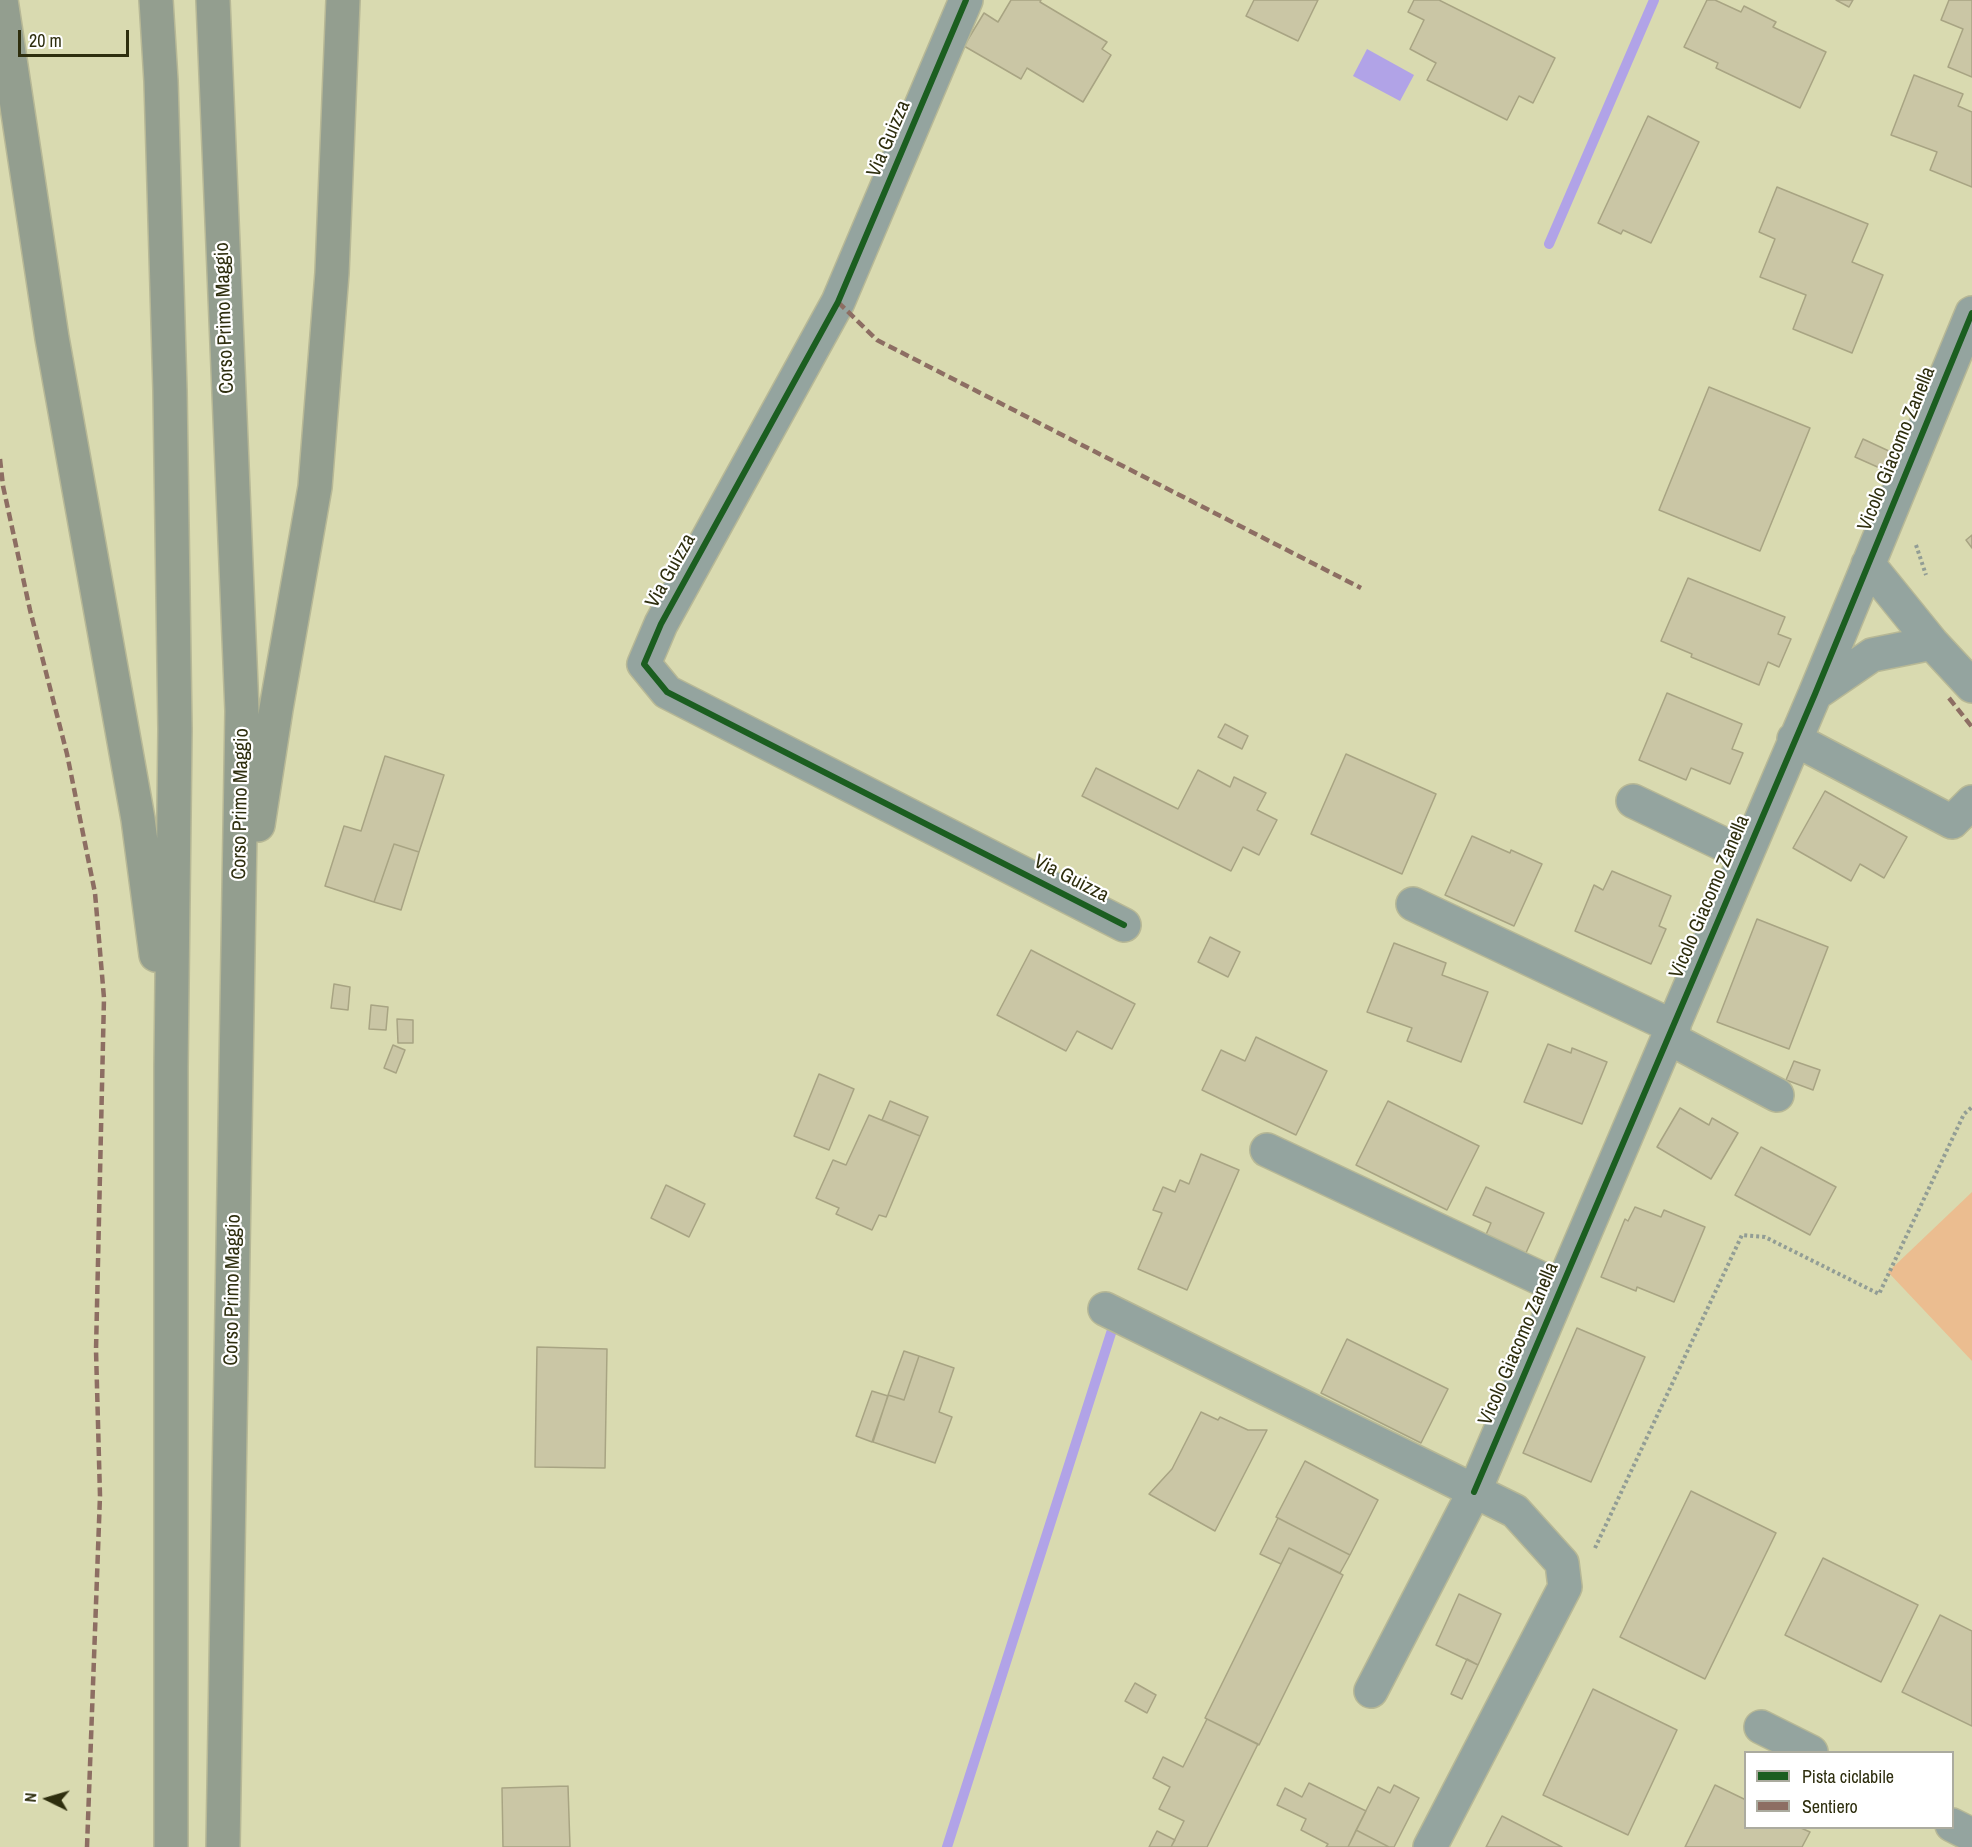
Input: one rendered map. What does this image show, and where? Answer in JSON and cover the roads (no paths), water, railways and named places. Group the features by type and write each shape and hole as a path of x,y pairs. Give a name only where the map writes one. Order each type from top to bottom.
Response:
{"highway":[{"path":"1,0 52,338 138,819 171,1067"},
{"path":"156,0 161,81 170,367 175,694 171,1067 171,1847"},
{"name":"Corso Primo Maggio","path":"213,0 242,711 228,1608"},
{"path":"239,945 276,709 315,487 332,273 343,0"},
{"path":"153,1847 156,1720 171,1552"},
{"path":"223,1847 228,1608"},
{"path":"228,1608 236,1847"}],"street":[{"name":"Via Guizza","path":"966,0 838,302 661,624 644,664 667,692 1124,925"},
{"name":"Vicolo Giacomo Zanella","path":"1371,1691 1474,1492 1815,694 1972,313"},
{"path":"1868,564 1932,643 1972,686"},
{"path":"1815,694 1872,655 1932,643"},
{"path":"1794,739 1952,822 1972,802"},
{"path":"1633,801 1724,844 1744,857"},
{"path":"1413,904 1671,1032 1777,1095"},
{"name":"Vicolo Giacomo Zanella","path":"1267,1150 1561,1288"},
{"path":"1105,1309 1515,1512 1562,1563 1565,1587 1430,1847"},
{"path":"1761,1727 1809,1751"},
{"path":"1954,1826 1972,1835"}],"waterway":[{"path":"1549,244 1654,0"},
{"path":"947,1847 1112,1330"}]}
